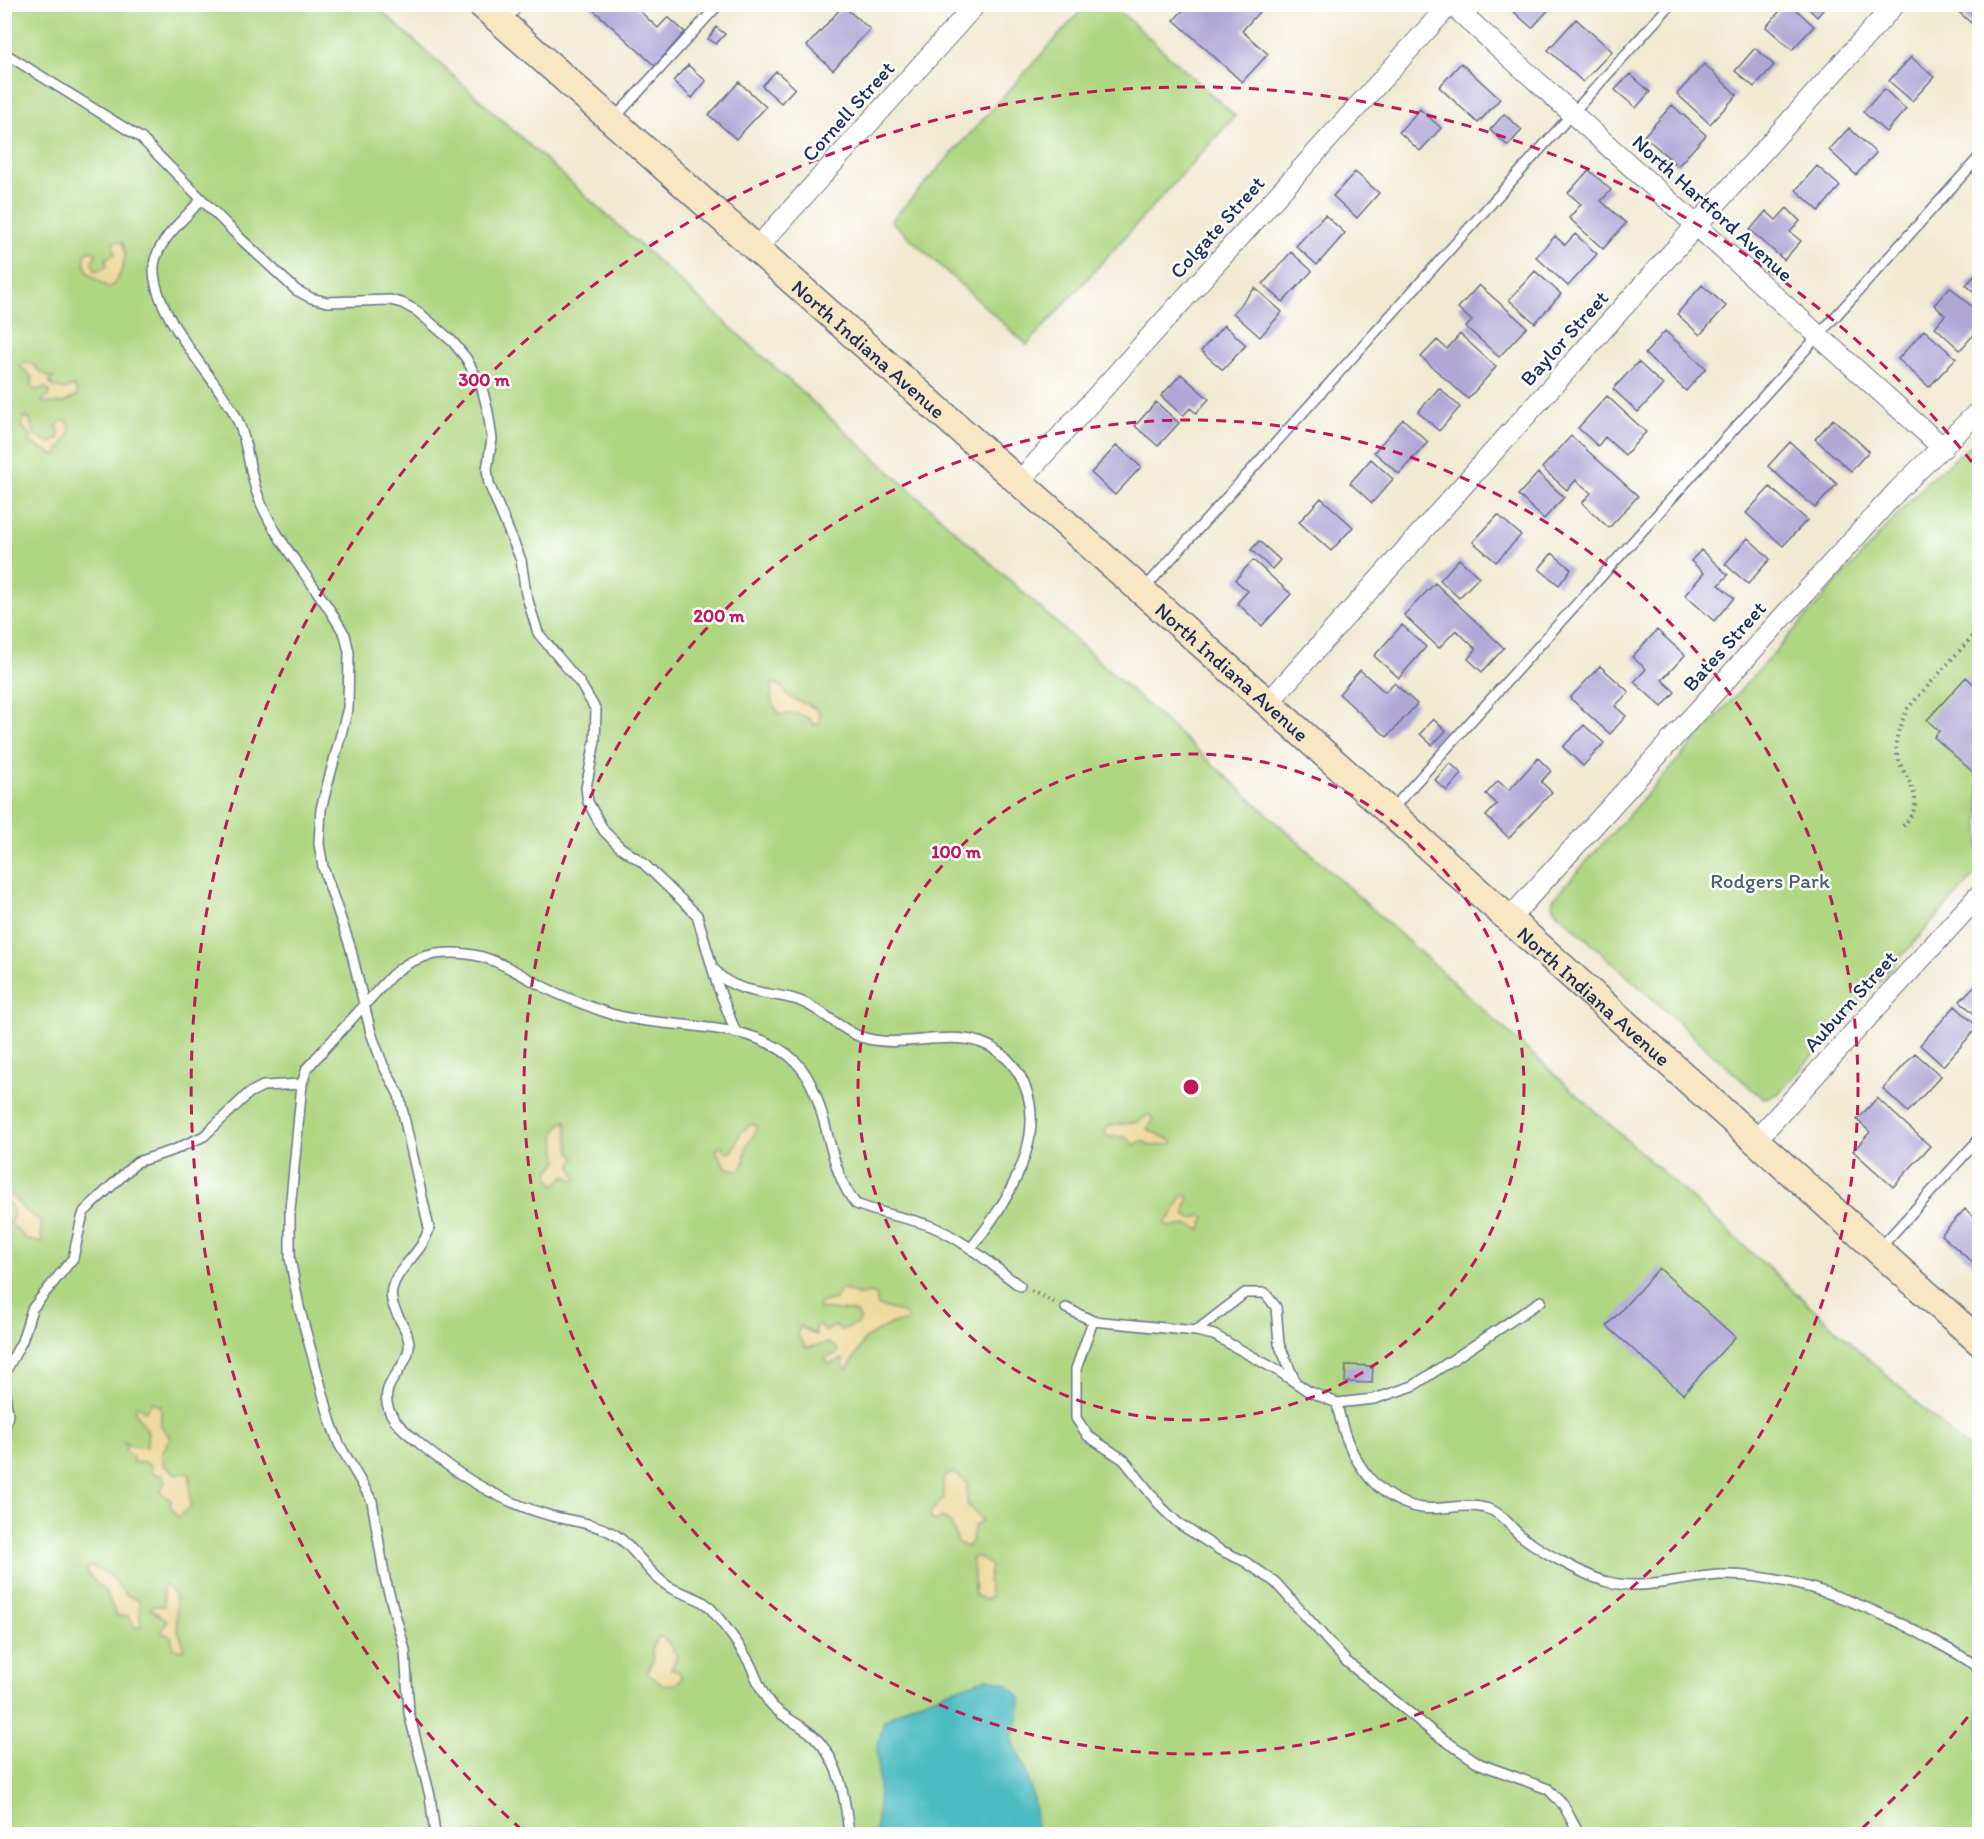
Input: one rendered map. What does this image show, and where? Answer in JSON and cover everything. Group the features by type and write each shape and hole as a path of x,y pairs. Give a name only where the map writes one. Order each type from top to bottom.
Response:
{"main road":[{"name":"North Indiana Avenue","path":"497,10 612,121 1268,703 1980,1342"}],"street":[{"name":"Cornell Street","path":"756,249 976,4"},
{"name":"North Hartford Avenue","path":"1450,4 1943,448"},
{"name":"Colgate Street","path":"1019,482 1450,4"},
{"name":"Baylor Street","path":"1268,703 1894,4"},
{"name":"Bates Street","path":"1509,919 1899,489 1980,410"},
{"name":"Auburn Street","path":"1755,1141 1980,894"}],"lane":[{"path":"612,121 719,4"},
{"path":"1142,591 1671,4"},
{"path":"4,53 141,138 272,269 304,294 327,302 390,300 402,303 417,311 452,341 466,358 482,388 488,412 492,439 487,469 489,484 521,560 526,594 538,633 580,683 596,710 595,741 586,788 588,802 604,831 642,862 697,915 710,964 736,1033"},
{"path":"1389,812 1980,156"},
{"path":"201,200 160,249 154,265 156,281 188,350 234,414 242,432 260,503 277,533 345,635 350,676 348,708 321,809 319,844 323,867 350,946 383,1065 399,1095 429,1228 426,1241 396,1279 391,1290 393,1305 409,1338 409,1350 403,1365 388,1385 386,1396 388,1409 398,1424 464,1478 505,1500 616,1535 657,1578 669,1587 701,1600 711,1609 748,1660 766,1699 774,1709 809,1732 830,1758 840,1779 846,1803 849,1834"},
{"path":"435,1834 430,1796 409,1713 405,1650 385,1579 372,1501 339,1444 331,1424 299,1307 292,1268 290,1210 302,1084 307,1068 406,962 445,952 468,954 490,959 563,996 608,1013 636,1020 736,1033 769,1041 797,1063 808,1080 840,1177 856,1204 930,1226 971,1248 1020,1286"},
{"path":"710,964 722,979 733,985 797,1000 861,1036 906,1041 964,1039 996,1048 1011,1061 1022,1079 1029,1099 1032,1119 1029,1139 1009,1194 996,1217 971,1248"},
{"path":"4,1382 7,1369 22,1341 32,1310 73,1258 84,1212 92,1204 136,1162 174,1150 204,1136 249,1093 262,1086 302,1084"},
{"path":"1878,1251 1980,1138"},
{"path":"1196,1331 1245,1293 1265,1293 1276,1307 1279,1344 1297,1384"},
{"path":"1066,1308 1093,1321 1196,1331 1228,1341 1320,1398 1336,1403 1384,1397 1413,1386 1541,1301"},
{"path":"1093,1321 1076,1370 1075,1388 1076,1418 1088,1436 1124,1460 1162,1508 1178,1522 1275,1582 1346,1661 1434,1733 1480,1764 1548,1789 1564,1806 1578,1834"},
{"path":"4,1389 8,1415 4,1430"},
{"path":"1336,1403 1339,1420 1360,1466 1372,1482 1386,1494 1406,1503 1422,1508 1483,1507 1498,1512 1520,1535 1536,1546 1606,1581 1641,1586 1720,1575 1771,1579 1798,1585 1882,1614 1963,1657 1980,1670"}],"path":[{"path":"1903,826 1913,814 1916,804 1915,791 1901,766 1896,745 1903,719 1908,708 1980,628"},
{"path":"1020,1286 1066,1308"}],"green space":[{"path":"1087,4 1113,5 1235,116 1027,345 891,221"},
{"path":"5,5 375,5 1979,1459 1979,1834 5,1834"},
{"name":"Rodgers Park","path":"1979,438 1979,870 1778,1094 1764,1098 1558,913 1553,908 1553,899 1928,481"}],"sand":[{"path":"113,242 122,242 125,254 121,273 109,288 90,274 85,265 85,259 86,252 91,250 96,253 92,262 95,270 99,271 107,266 106,258 115,254"},
{"path":"26,362 44,375 53,378 49,381 52,386 64,390 73,386 77,391 77,396 63,403 44,403 42,401 49,396 50,391 44,387 37,390 32,387 32,377 20,366"},
{"path":"24,416 30,420 35,436 50,443 59,439 59,428 55,427 63,420 69,423 70,433 56,456 31,443 31,437 21,425"},
{"path":"772,684 780,685 790,697 816,710 820,714 819,723 814,725 807,717 798,714 779,715 771,699"},
{"path":"1149,1114 1153,1121 1147,1129 1172,1141 1172,1144 1152,1146 1142,1141 1134,1145 1126,1137 1108,1137 1105,1131 1107,1126 1138,1122"},
{"path":"566,1121 570,1151 575,1159 571,1165 577,1179 574,1181 566,1175 555,1185 549,1179 549,1172 558,1161 557,1128"},
{"path":"752,1124 756,1126 755,1134 747,1144 743,1167 738,1170 727,1168 717,1153 717,1148 722,1146 725,1152 732,1152 741,1132"},
{"path":"5,1188 25,1211 40,1220 42,1243 26,1239 10,1223 14,1213 10,1204 5,1202"},
{"path":"1186,1194 1189,1197 1185,1210 1186,1216 1192,1219 1202,1215 1205,1217 1201,1230 1188,1225 1168,1227 1164,1223 1171,1217 1181,1198"},
{"path":"841,1289 858,1295 872,1293 876,1295 878,1306 902,1312 908,1318 906,1322 892,1323 865,1339 847,1370 844,1368 843,1359 830,1364 825,1360 838,1353 837,1348 828,1343 806,1348 797,1334 800,1326 816,1335 815,1327 819,1324 826,1331 834,1326 842,1330 858,1324 860,1320 858,1314 851,1311 819,1309 819,1303 835,1299"},
{"path":"153,1402 161,1406 161,1426 170,1437 162,1454 164,1466 176,1474 185,1472 190,1475 190,1508 177,1517 171,1507 171,1500 160,1492 165,1481 163,1476 152,1473 151,1466 145,1462 133,1463 133,1457 125,1451 127,1447 124,1442 132,1446 146,1447 148,1432 135,1411 137,1405 145,1411"},
{"path":"955,1473 967,1483 967,1504 982,1520 974,1527 972,1542 967,1547 958,1543 949,1521 942,1517 935,1521 930,1518 932,1510 944,1498 943,1480 949,1474"},
{"path":"978,1556 991,1566 988,1581 991,1597 985,1600 975,1595 971,1559"},
{"path":"93,1566 111,1576 126,1595 139,1601 141,1627 136,1628 128,1616 116,1616 107,1594 87,1573 86,1569"},
{"path":"165,1585 171,1590 176,1601 178,1631 184,1646 184,1649 180,1651 174,1649 171,1637 161,1632 167,1620 150,1609 152,1606 164,1606 163,1588"},
{"path":"659,1636 667,1640 677,1656 671,1669 679,1672 682,1678 676,1684 664,1686 646,1672 653,1661 652,1648"}],"water":[{"path":"988,1678 1008,1684 1020,1698 1019,1717 1011,1740 1030,1786 1037,1834 876,1834 879,1786 877,1749 884,1721 911,1704"}],"building":[{"path":"587,4 632,4 658,28 668,17 685,32 655,66"},
{"path":"1179,4 1266,4 1242,31 1268,54 1242,82 1174,20 1184,9"},
{"path":"1786,4 1790,4 1814,26 1792,50 1766,27"},
{"path":"1804,4 1828,4 1817,17"},
{"path":"1950,4 1980,4 1980,31"},
{"path":"1506,5 1553,5 1532,28"},
{"path":"843,6 870,29 833,70 807,46"},
{"path":"1576,19 1612,51 1583,82 1548,50"},
{"path":"716,27 725,34 716,44 708,39"},
{"path":"1755,48 1774,65 1754,87 1735,71"},
{"path":"1911,57 1934,77 1912,101 1889,81"},
{"path":"1461,63 1500,99 1478,123 1439,87"},
{"path":"1704,64 1737,95 1710,124 1677,94"},
{"path":"688,65 706,81 692,98 673,81"},
{"path":"776,71 795,88 781,103 762,86"},
{"path":"1630,74 1650,92 1636,108 1615,90"},
{"path":"739,82 766,107 736,139 709,115"},
{"path":"1884,89 1906,109 1886,132 1863,112"},
{"path":"1672,105 1706,135 1678,166 1644,136"},
{"path":"1420,109 1441,128 1420,151 1399,132"},
{"path":"1504,114 1522,130 1508,146 1490,130"},
{"path":"1849,128 1876,153 1856,175 1829,150"},
{"path":"1817,166 1840,186 1819,211 1796,190"},
{"path":"1589,170 1611,190 1601,201 1626,223 1603,249 1569,218 1581,204 1568,193"},
{"path":"1355,172 1379,193 1357,218 1333,196"},
{"path":"1787,208 1800,221 1790,232 1801,241 1784,260 1750,230 1766,211 1776,220"},
{"path":"1325,215 1345,233 1317,265 1296,246"},
{"path":"1575,234 1597,254 1568,286 1536,257 1555,236 1565,245"},
{"path":"1291,252 1312,271 1283,302 1263,284"},
{"path":"1980,270 1980,297 1966,285"},
{"path":"1535,271 1561,294 1535,323 1509,300"},
{"path":"1479,285 1527,327 1499,357 1466,327 1472,321 1458,308"},
{"path":"1702,285 1726,306 1700,335 1677,314"},
{"path":"1950,287 1980,314 1980,328 1960,350 1935,327 1945,315 1934,305"},
{"path":"1255,288 1282,312 1260,337 1233,313"},
{"path":"1224,325 1246,345 1223,370 1201,351"},
{"path":"1924,330 1956,358 1929,387 1898,359"},
{"path":"1665,331 1706,368 1686,391 1645,354"},
{"path":"1460,334 1496,367 1468,399 1421,357 1437,340 1447,349"},
{"path":"1638,362 1663,385 1638,412 1613,389"},
{"path":"1181,374 1209,399 1196,413 1190,408 1183,416 1161,396"},
{"path":"1439,388 1460,407 1439,431 1418,412"},
{"path":"1607,396 1646,432 1625,455 1605,437 1598,446 1578,428"},
{"path":"1156,402 1179,423 1158,446 1135,426"},
{"path":"1403,419 1428,442 1399,474 1374,452"},
{"path":"1833,419 1869,451 1851,471 1815,439"},
{"path":"1571,436 1638,496 1609,528 1582,503 1591,493 1576,480 1567,490 1542,468"},
{"path":"1790,442 1837,484 1815,508 1768,466"},
{"path":"1117,445 1141,467 1115,495 1091,473"},
{"path":"1371,459 1393,479 1372,503 1350,483"},
{"path":"1538,473 1564,497 1544,519 1518,495"},
{"path":"1770,487 1807,520 1783,546 1746,513"},
{"path":"1321,498 1353,527 1331,551 1299,522"},
{"path":"1498,515 1521,535 1496,562 1473,542"},
{"path":"1748,538 1770,559 1748,584 1725,564"},
{"path":"1259,541 1280,560 1272,569 1251,550"},
{"path":"1701,550 1728,575 1719,585 1734,598 1714,621 1685,595 1704,573 1691,561"},
{"path":"1552,553 1571,569 1559,585 1539,569"},
{"path":"1459,559 1479,577 1459,598 1440,580"},
{"path":"1253,560 1291,594 1262,626 1237,603 1248,591 1235,580"},
{"path":"1435,583 1504,648 1482,672 1468,659 1476,649 1456,630 1439,648 1404,615"},
{"path":"1402,625 1426,647 1399,678 1374,656"},
{"path":"1657,630 1685,655 1662,680 1675,692 1662,707 1634,682 1646,669 1632,657"},
{"path":"1600,666 1629,692 1615,706 1626,716 1610,734 1570,698"},
{"path":"1360,670 1385,692 1394,683 1417,704 1387,737 1339,694"},
{"path":"1966,677 1978,688 1980,686 1980,773 1977,776 1934,737 1939,731 1927,720"},
{"path":"1433,719 1446,731 1432,745 1420,734"},
{"path":"1584,725 1604,743 1583,766 1563,747"},
{"path":"1538,758 1551,771 1541,782 1552,792 1509,838 1486,816 1497,804 1486,794 1498,781 1509,790"},
{"path":"1450,763 1462,774 1447,791 1435,780"},
{"path":"1980,980 1980,1019 1960,1001"},
{"path":"1955,1006 1978,1027 1943,1066 1920,1045"},
{"path":"1915,1053 1941,1076 1908,1112 1883,1089"},
{"path":"1877,1098 1930,1146 1893,1187 1853,1151 1870,1132 1857,1120"},
{"path":"1965,1209 1980,1222 1980,1269 1941,1235"},
{"path":"1659,1268 1735,1337 1683,1394 1607,1326"},
{"path":"1346,1365 1373,1366 1372,1383 1345,1382"}]}
